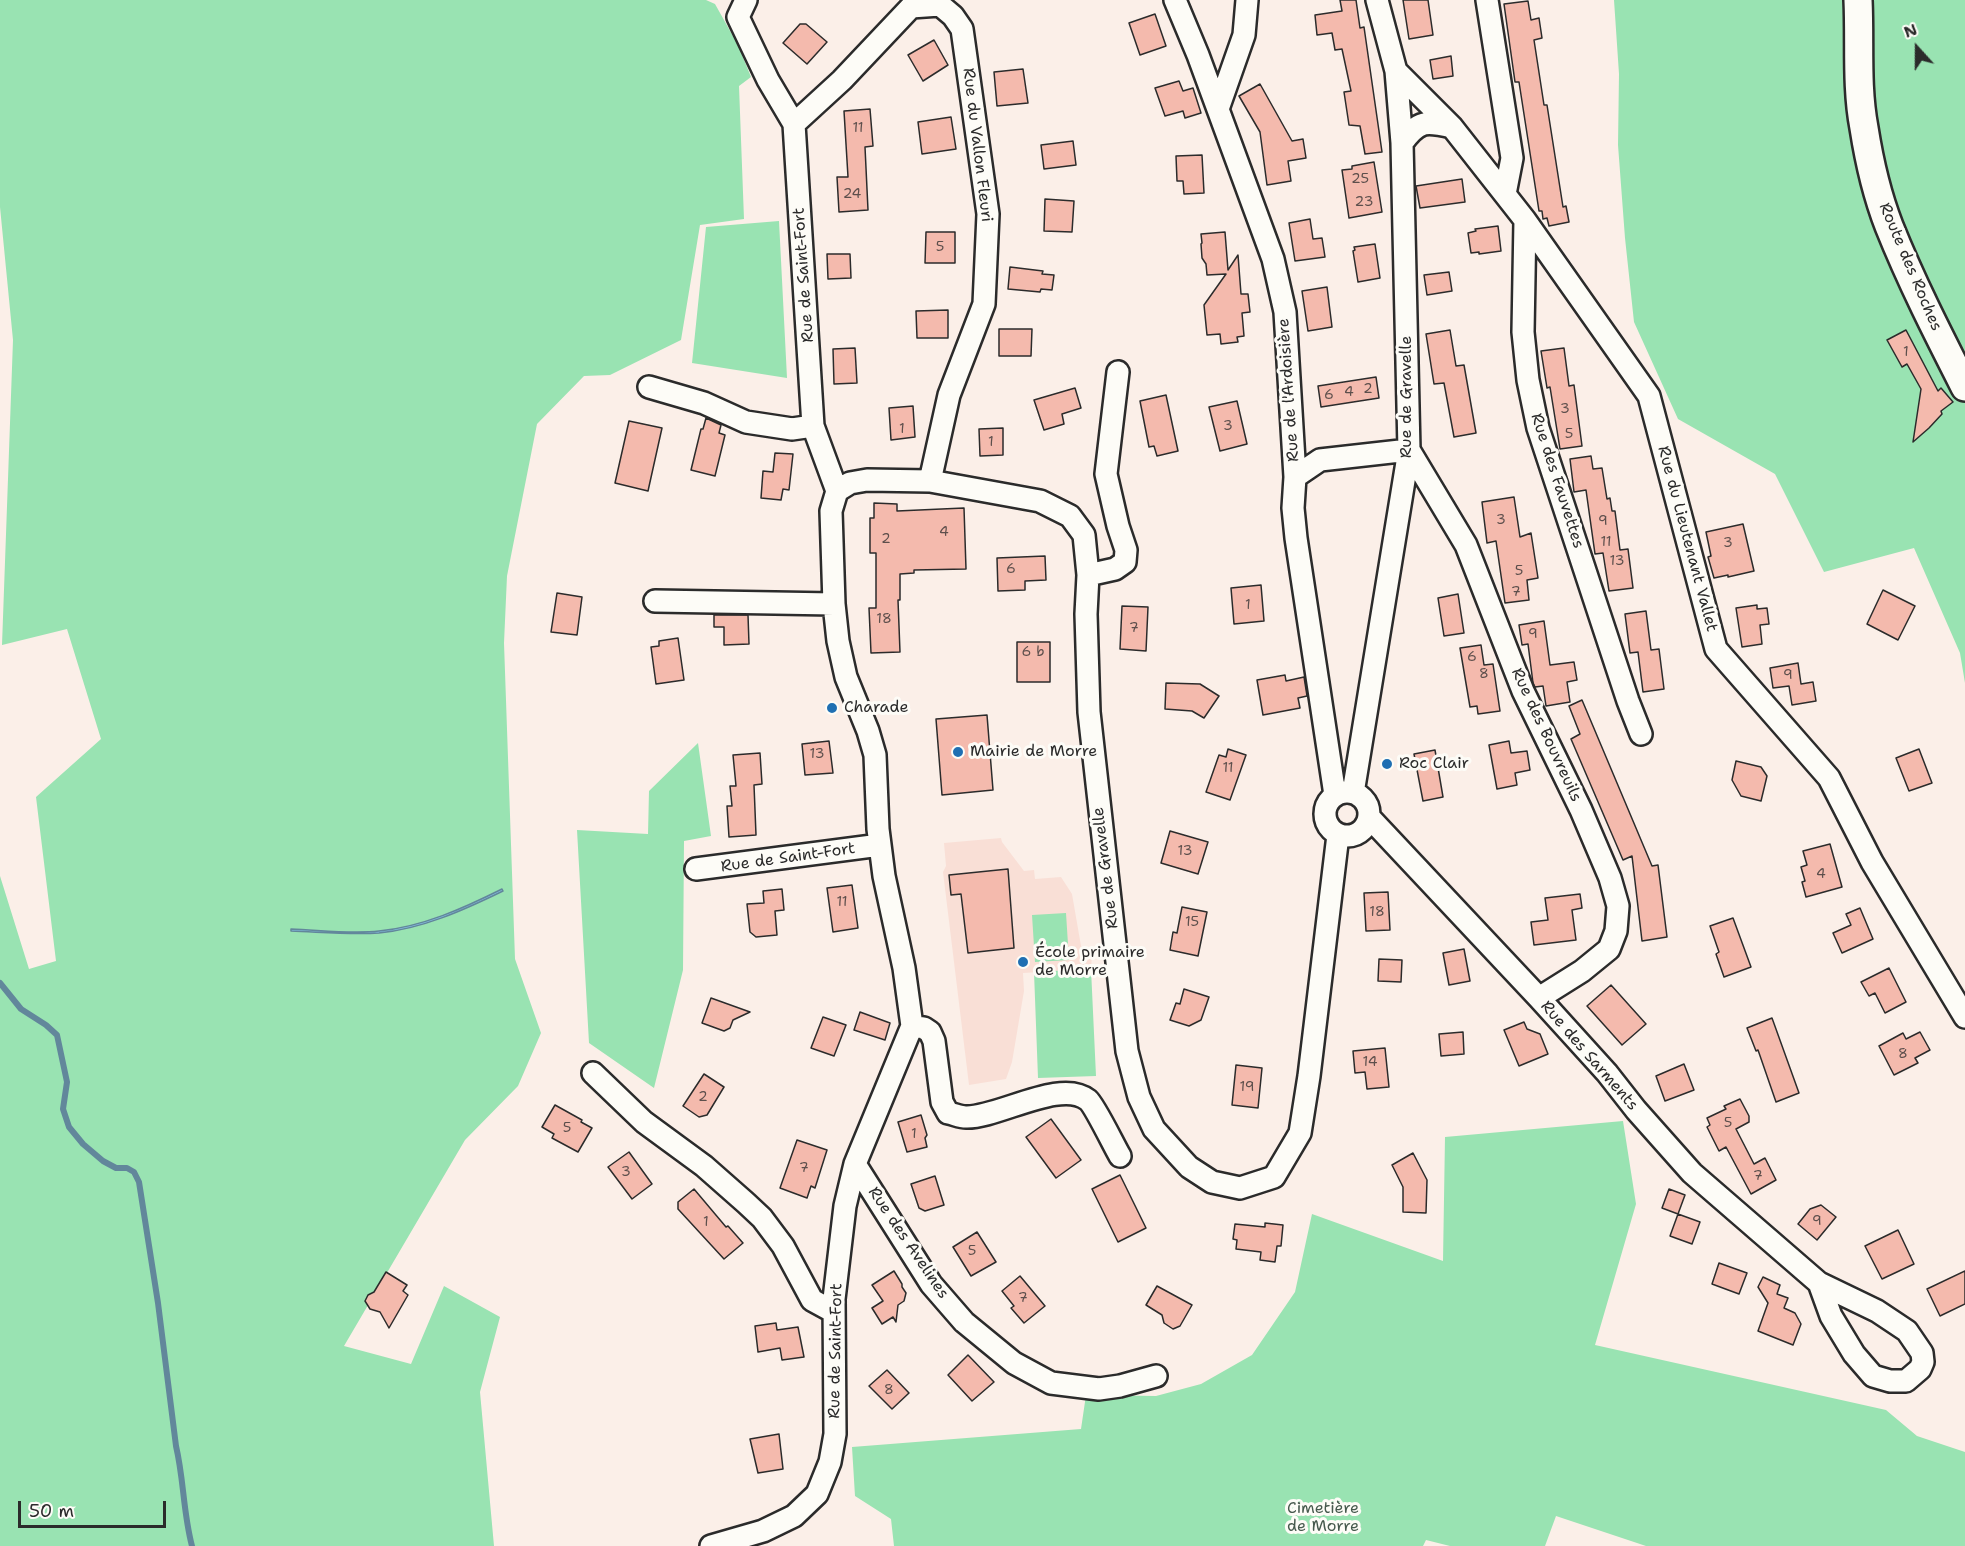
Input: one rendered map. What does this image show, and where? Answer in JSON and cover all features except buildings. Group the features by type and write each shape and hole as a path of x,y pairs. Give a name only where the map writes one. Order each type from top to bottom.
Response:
{"street":[{"path":"746,0 738,17 768,80 794,124"},
{"name":"Rue de l'Ardoisière","path":"1175,0 1273,259 1285,312 1295,477 1293,508 1296,538 1344,794"},
{"path":"1218,109 1244,36 1247,0"},
{"name":"Rue de Gravelle","path":"1344,794 1409,450 1402,143 1396,71 1377,0"},
{"path":"1487,0 1512,158 1505,194"},
{"name":"Route des Roches","path":"1858,0 1858,76 1864,127 1876,182 1888,224 1926,309 1965,387"},
{"name":"Rue du Vallon Fleuri","path":"794,124 842,80 911,7 940,5 962,28 988,214 984,303 949,395 930,480"},
{"name":"Rue du Lieutenant Vallet","path":"1396,71 1452,127 1505,194 1649,396 1716,649 1829,778 1872,862 1965,1017"},
{"path":"1402,143 1413,128 1422,123 1452,127"},
{"name":"Rue de Saint-Fort","path":"794,124 813,426 837,491"},
{"name":"Rue des Fauvettes","path":"1525,220 1523,332 1528,380 1538,428 1641,734"},
{"path":"1088,575 1115,569 1125,562 1126,556 1106,474 1118,372"},
{"path":"649,387 704,403 746,422 792,429 813,426"},
{"path":"1295,477 1320,460 1409,450"},
{"name":"Rue des Bouvreuils","path":"1409,450 1466,545 1523,691 1581,810 1610,878 1618,906 1616,931 1609,949 1582,971 1539,998"},
{"name":"Rue de Gravelle","path":"837,491 850,483 867,480 930,480 1040,501 1070,516 1084,535 1088,575 1086,614 1089,712 1127,1051 1139,1097 1154,1129 1189,1167 1212,1182 1240,1188 1274,1177 1300,1133 1332,889 1345,836"},
{"path":"837,491 831,511 834,604 838,641 846,677 868,731 875,755 884,876 904,968 912,1026 924,1028 930,1032 934,1041 942,1102 948,1113 967,1117 1059,1093 1077,1095 1088,1100 1120,1156"},
{"path":"655,601 834,604"},
{"path":"1344,794 1364,800 1369,817 1363,830 1345,836 1332,831 1325,820 1327,806 1344,794"},
{"name":"Rue des Sarments","path":"1369,817 1539,998 1692,1173 1819,1283 1877,1311 1907,1331 1922,1353 1923,1362 1920,1369 1906,1381 1890,1381 1873,1376 1854,1354 1831,1316 1819,1283"},
{"name":"Rue de Saint-Fort","path":"696,869 880,845"},
{"name":"Rue de Saint-Fort","path":"711,1546 762,1531 794,1516 816,1494 830,1462 835,1434 834,1312 845,1206 855,1164 912,1026"},
{"path":"593,1073 644,1122 704,1166 762,1218 783,1246 812,1300 834,1312"},
{"name":"Rue des Avelines","path":"855,1164 931,1284 964,1322 1014,1363 1051,1383 1099,1389 1156,1376"}],"shaded area":[{"name":"École primaire de Morre","path":"1001,838 1024,871 1034,870 1035,879 1061,877 1072,894 1081,946 1092,954 1091,969 1023,973 1024,991 1012,1062 1006,1079 969,1085 943,872 946,866 944,843"}],"green space":[{"path":"0,0 706,0 715,4 738,45 751,77 739,86 744,219 700,225 681,340 610,375 584,376 537,424 507,576 504,643 515,959 541,1033 518,1086 465,1140 344,1346 411,1364 444,1286 500,1317 480,1392 494,1546 0,1546 0,876 29,969 56,961 36,797 101,739 67,629 2,645 13,340 0,207"},
{"path":"1614,0 1965,0 1965,683 1960,653 1914,548 1824,572 1775,474 1678,419 1634,322 1618,145 1619,74"},
{"path":"779,221 787,378 692,363 706,227"},
{"path":"698,743 711,836 684,841 683,970 654,1088 589,1043 577,830 648,834 649,791"},
{"path":"1066,913 1069,960 1035,962 1032,915"},
{"path":"1091,969 1096,1076 1038,1078 1034,972"},
{"name":"Cimetière de Morre","path":"1623,1121 1636,1204 1595,1345 1886,1410 1917,1436 1965,1452 1965,1546 1646,1546 1556,1516 1545,1546 1450,1546 1426,1540 1423,1546 894,1546 891,1519 855,1496 852,1447 1081,1429 1086,1395 1156,1396 1201,1384 1252,1355 1295,1292 1312,1214 1443,1261 1445,1137"}],"water":[{"path":"502,889 503,891 458,912 395,931 357,934 291,931 291,929 357,932 395,929 442,916"}],"waterway":[{"path":"0,983 21,1009 57,1035 67,1082 63,1109 69,1127 83,1144 103,1161 116,1168 127,1168 134,1172 139,1182 192,1546"}],"place":[{"name":"Charade","path":"832,708"},
{"name":"Mairie de Morre","path":"958,752"},
{"name":"Roc Clair","path":"1387,764"},
{"name":"École primaire de Morre","path":"1023,962"}]}
